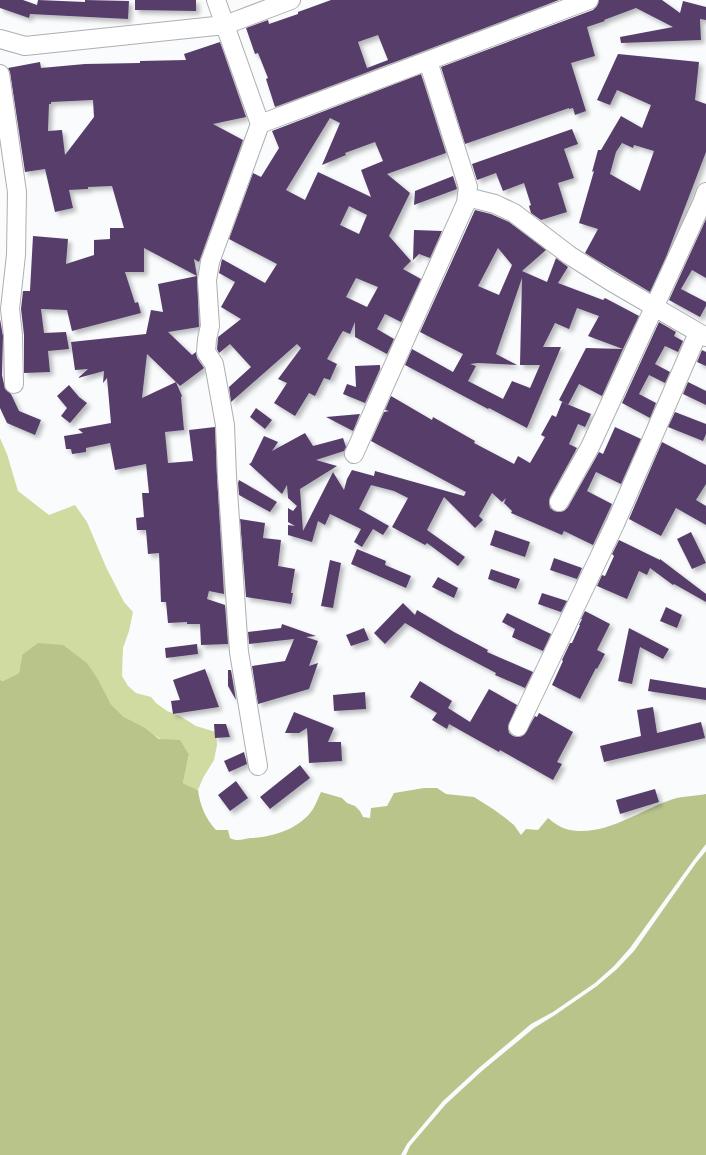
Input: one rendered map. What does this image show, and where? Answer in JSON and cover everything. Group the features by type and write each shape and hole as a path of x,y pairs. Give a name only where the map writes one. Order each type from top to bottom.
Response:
{"street":[{"path":"216,0 260,124 210,262 207,280 210,326 206,352 214,364 225,425 227,484 240,652 258,766"},
{"path":"0,39 25,46 225,25 291,0"},
{"path":"260,124 589,0"},
{"path":"354,454 466,203 468,187 428,61"},
{"path":"0,74 17,192 16,255 10,309 13,335 14,384"},
{"path":"559,502 590,447 706,192"},
{"path":"467,197 495,204 514,213 569,255 702,335 616,524 518,727"}],"green space":[{"path":"0,438 7,454 18,491 49,515 75,505 87,522 106,567 124,602 133,612 129,631 123,648 122,676 128,686 136,693 151,697 156,703 167,711 180,716 196,726 216,732 217,745 214,760 203,778 198,790 183,783 189,756 124,717 111,704 99,681 22,655 19,673 3,681 0,680"},
{"path":"38,643 63,645 87,663 99,681 111,704 124,717 145,728 159,739 180,740 189,755 183,783 198,790 200,801 206,816 216,830 228,830 230,838 235,840 277,834 293,827 308,816 321,792 342,798 347,803 355,806 363,817 370,818 371,808 387,806 394,793 424,788 437,788 446,794 474,797 514,825 521,835 526,829 538,830 548,818 566,829 580,831 607,827 673,799 706,794 706,844 630,948 614,966 595,983 553,1012 531,1024 480,1067 443,1101 407,1144 401,1155 0,1155 0,680 3,681 19,673 22,655"},
{"path":"706,851 706,1155 406,1155 410,1146 446,1104 483,1070 534,1028 597,986 617,969 634,951"}],"building":[{"path":"0,0 23,0 37,5 38,0 85,2 85,0 129,1 128,19 30,14 29,18 0,8"},
{"path":"135,0 196,0 196,11 135,10"},
{"path":"331,0 559,0 275,107 266,79 268,78 258,53 255,54 246,28 268,20 269,24 298,14 298,12","holes":["378,35 388,60 367,68 358,42"]},
{"path":"599,0 662,0 680,13 683,1 706,7 706,20 700,19 701,40 621,43 620,37 673,27 636,8 587,27 595,56 571,63 586,111 575,115 573,108 569,108 465,144 441,67 593,10 597,6"},
{"path":"220,42 246,117 213,124 243,140 199,262 194,259 197,276 144,248 144,272 125,272 135,303 138,302 141,313 72,331 67,310 41,309 44,333 66,332 69,349 48,351 50,372 24,373 24,335 21,309 23,291 30,291 33,236 68,239 66,264 94,255 94,240 110,239 110,228 124,228 112,186 88,187 88,189 69,190 73,208 55,212 45,169 25,172 10,72 8,68 40,62 41,68 85,64 186,60 184,54","holes":["93,100 94,117 65,155 62,130 48,131 49,104 51,104 51,102"]},
{"path":"618,54 699,62 695,100 706,104 706,152 666,257 650,292 585,253 598,229 579,223 594,171 592,172 598,150 601,150 621,116 642,128 651,105 617,90 610,105 597,100","holes":["622,143 633,148 634,145 654,151 640,191 610,174 616,152"]},
{"path":"421,74 446,153 387,174 410,193 389,236 411,261 403,269 421,279 401,322 385,314 377,329 394,339 387,354 355,337 355,322 350,334 343,331 327,359 337,364 330,380 324,378 315,396 309,393 295,416 274,403 287,383 278,379 301,348 297,344 231,402 229,387 251,367 230,344 219,353 217,349 218,337 241,319 221,307 235,282 219,273 222,259 265,283 277,264 229,239 253,173 261,177 279,148 272,131","holes":["330,118 340,123 322,165 346,155 345,153 375,142 383,161 361,170 371,197 318,172 305,200 286,190","349,206 367,215 359,234 340,225","356,278 378,287 367,307 346,297"]},
{"path":"572,129 578,144 564,149 574,178 558,183 567,212 541,220 531,213 529,206 531,205 524,183 503,191 496,173 477,180 472,164"},
{"path":"453,176 457,189 414,205 415,191"},
{"path":"475,210 491,214 509,222 546,250 522,271 547,282 556,258 568,267 558,283 603,300 605,298 639,316 623,349 588,336 599,316 577,308 569,329 555,323 543,347 561,347 527,428 405,365 412,349 453,372 463,354 420,332","holes":["498,248 512,265 499,295 478,286","522,278 520,365 540,365 530,388 512,381 503,399 468,381 476,366 470,364 517,365 496,354"]},
{"path":"706,219 706,278 692,270 681,289 706,302 706,306 700,317 669,300"},
{"path":"414,230 442,231 430,258 419,254 413,260"},
{"path":"197,276 199,327 168,332 192,355 196,352 197,358 204,368 180,386 176,382 182,396 184,430 165,432 168,463 193,461 189,430 215,427 224,594 209,591 207,599 225,605 228,644 201,645 200,624 187,624 187,622 168,623 166,602 161,602 159,553 148,554 146,530 137,530 136,518 144,517 142,493 149,493 146,464 115,470 110,443 86,448 86,452 72,454 71,449 66,449 64,436 83,433 78,429 111,423 107,378 103,383 104,371 78,378 88,369 75,370 71,342 146,334 151,310 163,312 158,284","holes":["147,354 176,382 142,398"]},
{"path":"0,319 3,336 2,375 5,389 11,394 19,411 41,420 35,435 7,423 0,408"},
{"path":"659,322 676,332 674,336 683,341 678,352 665,346 655,364 670,372 665,383 649,375 639,394 656,403 650,418 622,403"},
{"path":"586,348 623,349 602,396 579,384 568,405 559,400"},
{"path":"702,350 706,352 706,366 697,362"},
{"path":"380,365 380,369 365,403 343,394 347,384 356,387 355,366"},
{"path":"688,382 706,391 706,405 683,394"},
{"path":"69,385 79,397 87,403 70,423 61,416 67,408 57,396"},
{"path":"391,396 432,420 433,417 475,441 474,443 514,464 518,456 530,463 545,437 541,435 552,415 556,417 562,402 591,414 585,427 578,424 569,444 577,448 550,497 550,508 559,512 564,511 568,507 599,452 603,454 615,427 641,439 621,484 596,472 587,491 612,504 593,545 564,531 562,535 511,513 512,511 504,503 506,498 502,502 492,493 479,516 483,520 475,528 444,497 427,530 465,557 458,566 427,543 425,545 392,527 408,498 394,491 371,485 359,509 389,526 383,535 373,529 362,547 354,542 361,529 330,514 325,525 318,521 312,542 288,535 288,525 295,526 288,522 288,508 293,511 297,506 288,498 287,485 282,494 249,464 251,463 264,436 278,442 272,451 305,433 313,446 343,438 346,447 344,451 316,460 337,466 300,489 303,531 333,472 344,490 347,479 352,470 374,476 375,471 464,496 466,492 371,441 384,412 389,411 385,410"},
{"path":"256,408 272,420 265,429 250,417"},
{"path":"675,412 706,424 706,434 703,441 668,427"},
{"path":"360,414 353,431 326,417"},
{"path":"662,442 706,465 706,484 696,500 706,506 706,525 676,508 661,536 629,519"},
{"path":"239,480 277,502 270,512 239,495"},
{"path":"240,519 265,523 263,538 281,540 278,566 295,569 291,593 293,593 291,604 246,597"},
{"path":"495,530 530,542 525,557 490,545"},
{"path":"691,532 706,563 692,569 677,539"},
{"path":"619,540 660,559 706,594 706,602 674,584 673,585 650,568 647,575 639,571 627,599 597,586 602,575 605,576 614,556 612,554"},
{"path":"357,549 386,561 385,565 411,576 406,588 351,564"},
{"path":"554,558 582,568 577,579 550,570"},
{"path":"330,560 341,563 333,608 321,606"},
{"path":"491,569 520,579 516,589 488,579"},
{"path":"438,577 458,588 454,598 432,587"},
{"path":"542,593 567,601 561,612 538,604"},
{"path":"403,603 415,615 417,610 488,650 487,652 533,672 525,688 495,675 496,673 405,623 385,644 374,633"},
{"path":"666,607 682,615 677,628 660,621"},
{"path":"585,611 610,624 597,650 605,654 580,699 552,685"},
{"path":"507,613 551,634 543,651 512,637 515,629 502,622"},
{"path":"282,624 316,636 306,637 318,641 309,666 318,663 309,689 258,704 252,666 285,661 294,639 249,644 248,632 281,628"},
{"path":"364,628 369,640 351,646 346,635"},
{"path":"629,628 669,649 663,659 640,647 632,684 618,681"},
{"path":"197,644 198,654 166,658 165,648"},
{"path":"205,669 219,707 173,714 171,701 180,700 173,680"},
{"path":"228,670 231,670 236,700 228,686"},
{"path":"650,679 706,688 706,700 648,691"},
{"path":"420,681 452,701 448,708 470,722 489,689 517,705 508,727 509,733 513,736 518,737 524,735 535,716 537,717 539,713 573,732 557,762 562,764 553,780 500,750 499,752 449,724 447,729 432,720 437,713 410,697"},
{"path":"365,692 366,709 334,711 333,695"},
{"path":"653,707 657,733 701,722 705,738 604,762 600,746 641,736 637,710"},
{"path":"294,712 334,728 328,742 341,742 342,761 309,763 307,728 299,733 285,733"},
{"path":"214,724 226,724 230,737 215,738"},
{"path":"244,752 247,764 229,772 224,761"},
{"path":"300,765 310,778 270,809 260,797"},
{"path":"236,781 248,798 230,811 218,795"},
{"path":"655,789 659,802 620,814 616,800"}]}
